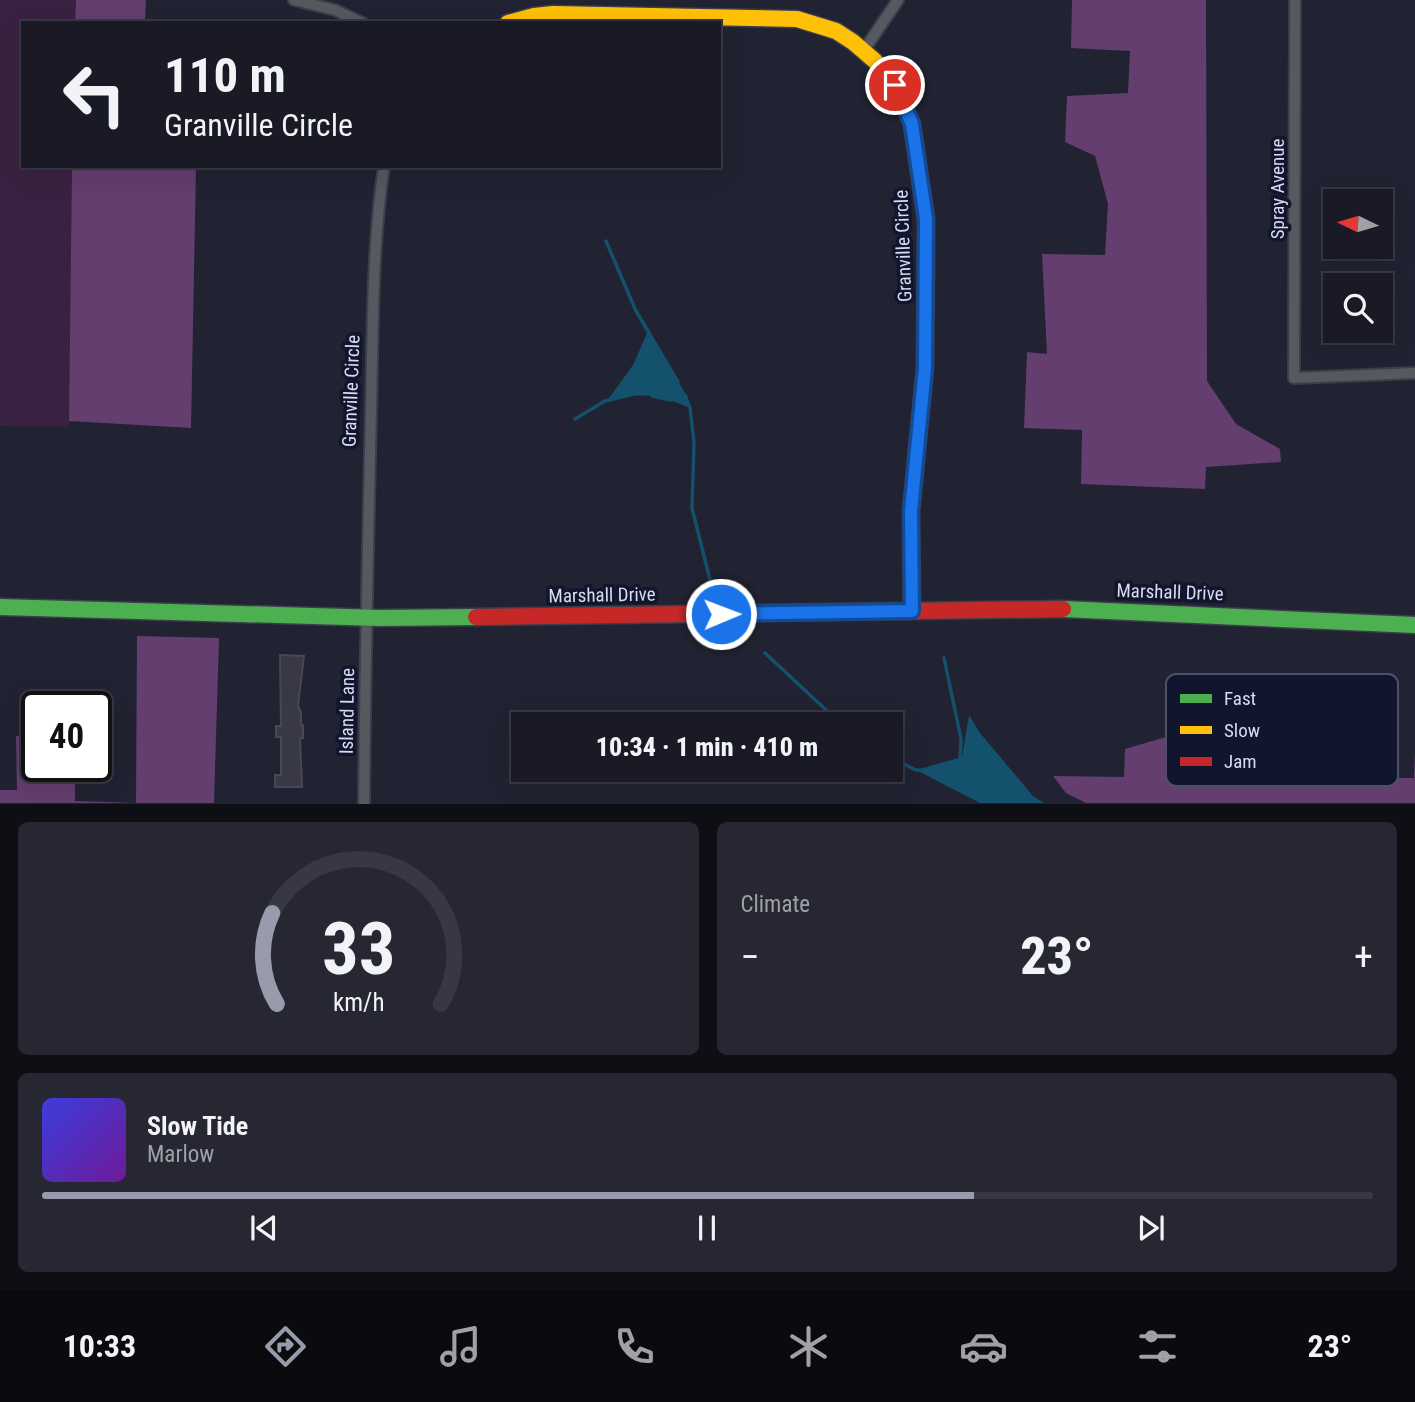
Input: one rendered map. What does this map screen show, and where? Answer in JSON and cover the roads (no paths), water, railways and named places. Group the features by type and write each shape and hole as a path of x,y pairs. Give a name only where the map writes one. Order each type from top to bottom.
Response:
{"street":[{"path":"294,0 335,9 359,21"},
{"path":"864,50 898,0"},
{"name":"Spray Avenue","path":"1295,0 1294,378 1415,373"},
{"name":"Granville Circle","path":"518,21 553,14 797,19 836,31 864,50 895,85 912,124 926,219 925,368 911,511 912,611"},
{"name":"Granville Circle","path":"366,618 374,290 379,200 384,168"},
{"name":"Marshall Drive","path":"0,607 366,618 1058,609 1415,625"},
{"name":"Island Lane","path":"364,803 366,618"}],"water":[{"path":"648,331 684,391 690,408 650,396 631,396 607,401 633,365"},
{"path":"969,715 980,733 1033,796 1044,803 980,803 916,770 962,757"}],"waterway":[{"path":"606,241 636,311 678,382"},
{"path":"575,419 605,401 630,395"},
{"path":"685,395 690,408 694,442 692,508 710,580"},
{"path":"652,396 671,400"},
{"path":"765,653 828,712"},
{"path":"944,658 961,739 960,759"},
{"path":"903,764 921,770"}]}
